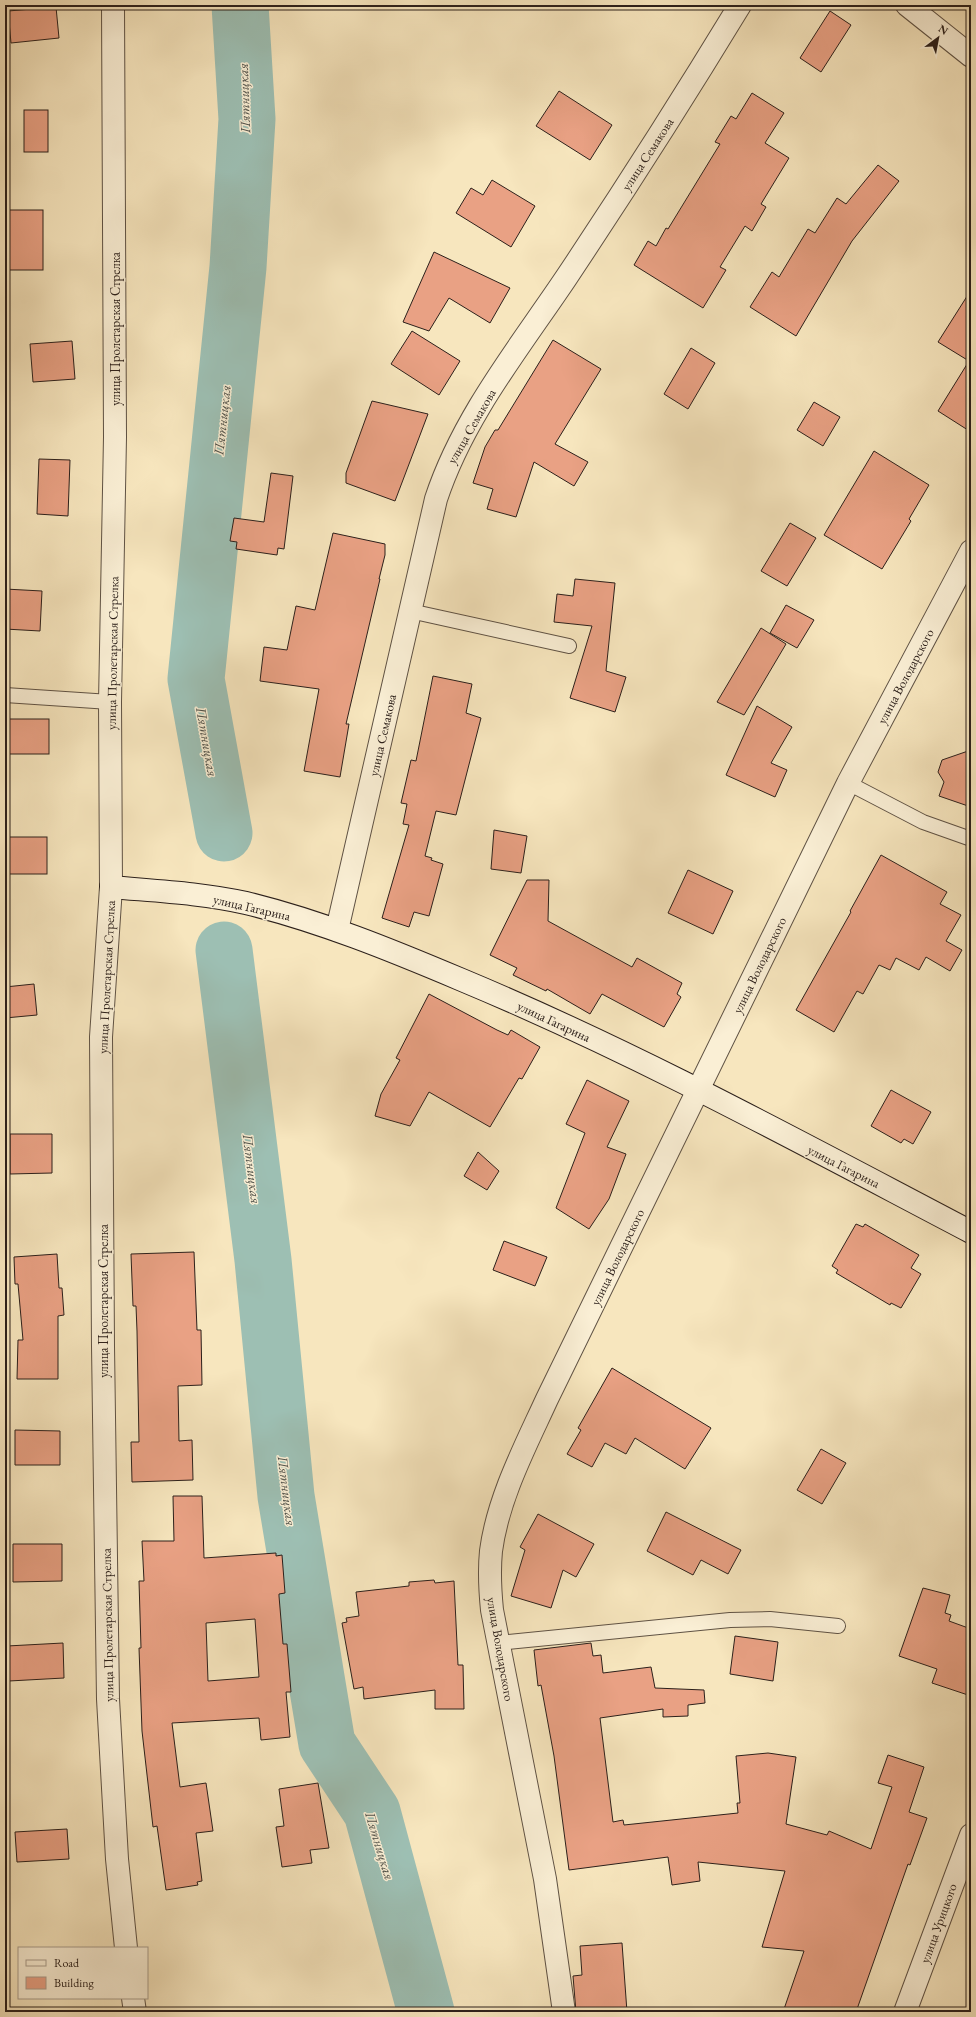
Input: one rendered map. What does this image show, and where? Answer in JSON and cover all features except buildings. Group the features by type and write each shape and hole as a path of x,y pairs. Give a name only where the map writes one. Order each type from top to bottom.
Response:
{"street":[{"name":"улица Пролетарская Стрелка","path":"114,5 115,422 110,702 110,887 101,1037 103,1346 108,1699 117,1859 126,1947"},
{"name":"улица Семакова","path":"337,930 436,499 448,467 464,433 616,201 740,5"},
{"path":"907,5 971,56"},
{"name":"улица Володарского","path":"564,2012 545,1880 492,1610 489,1580 491,1550 501,1509 516,1468 547,1399 848,783 971,552"},
{"name":"улица Гагарина","path":"110,887 210,897 244,903 337,930 503,997 607,1045 699,1090 971,1232"},
{"name":"улица Урицкого","path":"905,2012 971,1835"},
{"path":"133,1999 135,2012"}],"lane":[{"path":"410,611 569,646"},
{"path":"5,695 110,702"},
{"path":"848,783 924,822 971,839"},
{"path":"498,1643 730,1620 770,1620 838,1626"}],"waterway":[{"name":"Пятницкая","path":"224,833 196,679 238,267 247,119 240,5"},
{"name":"Пятницкая","path":"224,950 263,1260 286,1496 327,1744 372,1812 426,2012"}]}
